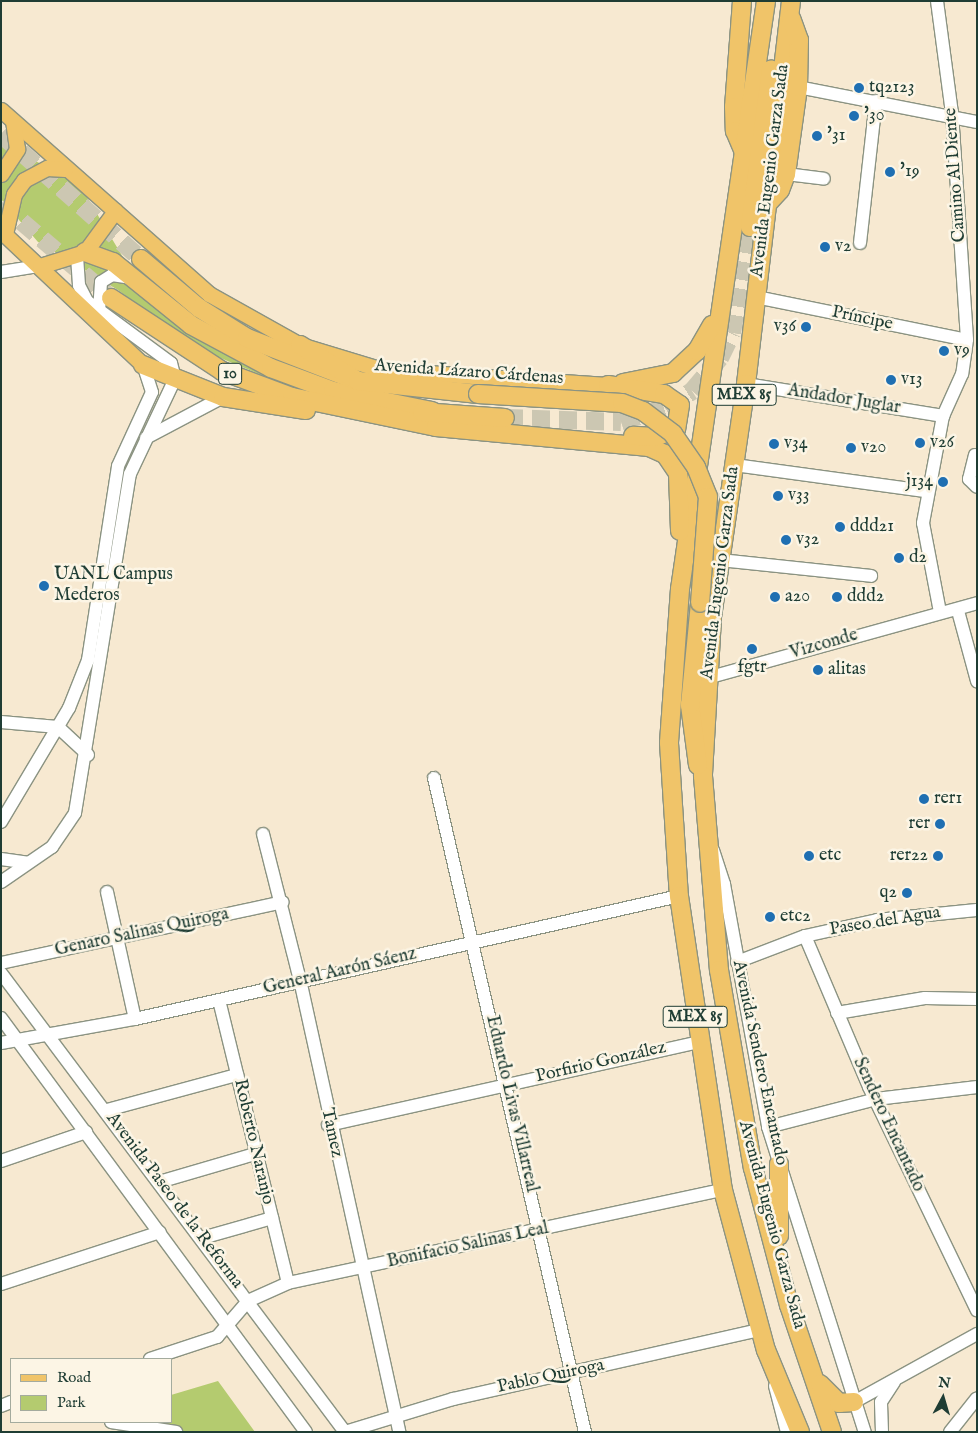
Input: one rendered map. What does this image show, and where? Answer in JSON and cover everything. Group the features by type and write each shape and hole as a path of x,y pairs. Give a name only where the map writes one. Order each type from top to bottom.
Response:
{"highway":[{"path":"742,1 734,107 735,131 744,152"},
{"name":"Avenida Eugenio Garza Sada","path":"766,1 717,316 680,589 669,743 679,896 698,1042 723,1190 759,1330 800,1432"},
{"path":"767,204 780,190 786,174 798,87 798,40 789,5"},
{"path":"750,227 771,71 789,5"},
{"name":"Avenida Eugenio Garza Sada","path":"789,5 746,384 720,560 707,678 703,776 706,835 729,1043 753,1168 779,1257 789,1305 815,1377 832,1432"},
{"path":"81,254 108,258 192,325 271,368 333,391 432,411 505,418"},
{"name":"Avenida Lázaro Cárdenas","path":"141,259 199,308 247,338 358,381"},
{"name":"10","path":"105,304 222,371 292,397 436,427 578,437"},
{"path":"608,385 673,373 697,351 717,316"},
{"path":"300,345 358,381"},
{"path":"146,369 223,397 355,418 397,420"},
{"name":"10","path":"358,381 478,394 622,403 643,411 673,434 696,467 708,497 691,720 696,759 703,776"},
{"path":"578,437 655,437 679,424 682,410 672,396 608,385"},
{"path":"366,413 432,411"},
{"path":"578,437 649,447 671,462 679,481 680,589"},
{"path":"779,1164 779,1257"},
{"path":"815,1377 834,1400 854,1402"}],"main road":[{"name":"Avenida Lázaro Cárdenas","path":"1,110 65,169 209,294 300,345 383,370 608,385"},
{"path":"1,174 17,149 13,121"},
{"path":"65,169 47,168 24,180 14,194 2,234 40,266 146,369"},
{"path":"40,266 81,254 115,211"}],"street":[{"name":"Camino Al Diente","path":"937,1 952,113 967,340 962,374 943,416 926,491 926,549 940,612"},
{"path":"798,87 952,113 977,122"},
{"path":"860,243 876,101"},
{"path":"786,174 824,179"},
{"path":"1,882 62,837 75,813 88,756 130,474 175,379 172,363 105,304 80,291 81,254"},
{"path":"1,272 40,266"},
{"path":"105,304 101,282 112,275 133,278"},
{"name":"Príncipe","path":"756,297 967,340"},
{"path":"1,822 58,726 88,660 118,466 149,402 146,369"},
{"name":"Andador Juglar","path":"746,384 943,416"},
{"path":"146,438 223,397"},
{"path":"975,455 970,479 977,487"},
{"path":"735,465 926,491"},
{"path":"720,560 871,576"},
{"name":"Vizconde","path":"707,678 940,612 958,611 977,603"},
{"path":"958,611 977,681"},
{"path":"1,722 58,726 88,756"},
{"name":"Eduardo Livas Villarreal","path":"434,778 508,1084 541,1230 570,1373 585,1432"},
{"name":"Tamez","path":"263,834 282,902 300,980 328,1125 398,1432"},
{"name":"Avenida Sendero Encantado","path":"706,835 724,884 768,1127 865,1432"},
{"path":"1,859 28,863"},
{"path":"107,892 135,1019"},
{"name":"General Aarón Sáenz","path":"1,1043 135,1019 472,941 679,896"},
{"name":"Genaro Salinas Quiroga","path":"1,964 282,902"},
{"name":"Paseo del Agua","path":"737,962 805,936 877,920 977,910"},
{"name":"Sendero Encantado","path":"805,936 876,1099 977,1310"},
{"name":"Avenida Paseo de la Reforma","path":"1,972 107,1110 345,1432"},
{"path":"837,1013 925,998 977,999"},
{"name":"Roberto Naranjo","path":"219,1000 255,1154 288,1283"},
{"name":"Avenida Paseo de la Reforma","path":"1,1018 306,1432"},
{"name":"Porfirio González","path":"328,1125 698,1042"},
{"path":"107,1110 238,1075"},
{"path":"768,1127 876,1099 977,1087"},
{"path":"1,1161 86,1132"},
{"path":"159,1182 255,1154"},
{"name":"Bonifacio Salinas Leal","path":"228,1327 248,1301 288,1283 723,1190"},
{"path":"202,1238 272,1218"},
{"path":"1,1284 160,1232"},
{"path":"153,1358 208,1341 228,1327"},
{"name":"Pablo Quiroga","path":"345,1432 395,1415 759,1330"},
{"path":"854,1402 977,1333"},
{"name":"Avenida Eugenio Garza Sada","path":"766,1350 787,1432"},
{"path":"882,1432 881,1402 899,1376"},
{"path":"950,1432 977,1398"},
{"path":"118,1423 176,1432"}],"green space":[{"path":"1,141 81,187 133,274 194,323 350,399 283,384 194,347 118,290 38,242 1,199"},
{"path":"218,1381 255,1432 189,1432 132,1423 172,1423 172,1395"}],"tunnel":[{"path":"1,134 141,259"},
{"path":"1,204 111,298"},
{"path":"505,418 621,422 665,408 692,391 720,358 732,333 750,227"}],"place":[{"name":"tq2123","path":"859,88"},
{"name":"'30","path":"854,116"},
{"name":"'31","path":"817,136"},
{"name":"'19","path":"890,172"},
{"name":"v2","path":"825,247"},
{"name":"v36","path":"806,327"},
{"name":"v9","path":"944,351"},
{"name":"v13","path":"891,380"},
{"name":"v26","path":"920,443"},
{"name":"v34","path":"774,444"},
{"name":"v20","path":"851,448"},
{"name":"j134","path":"943,482"},
{"name":"v33","path":"778,496"},
{"name":"ddd21","path":"840,527"},
{"name":"v32","path":"786,540"},
{"name":"d2","path":"899,558"},
{"name":"UANL Campus Mederos","path":"44,586"},
{"name":"a20","path":"775,597"},
{"name":"ddd2","path":"837,597"},
{"name":"fgtr","path":"752,649"},
{"name":"alitas","path":"818,670"},
{"name":"rer1","path":"924,799"},
{"name":"rer","path":"940,824"},
{"name":"etc","path":"809,856"},
{"name":"rer22","path":"938,856"},
{"name":"q2","path":"907,893"},
{"name":"etc2","path":"770,917"}]}
